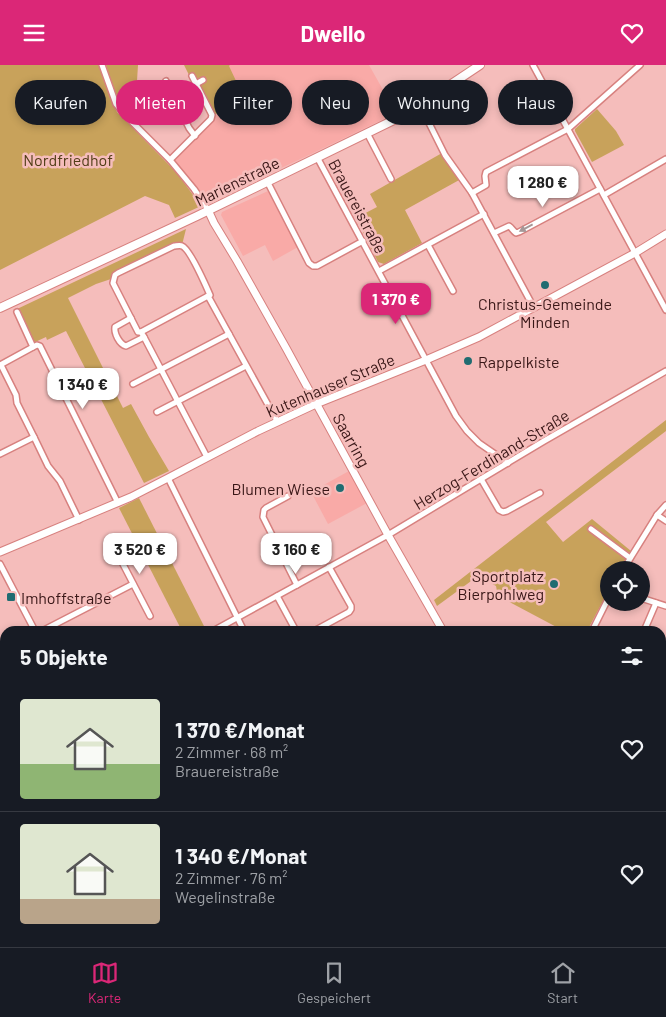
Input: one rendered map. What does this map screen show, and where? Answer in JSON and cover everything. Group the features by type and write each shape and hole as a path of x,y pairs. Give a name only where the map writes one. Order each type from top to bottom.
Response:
{"main road":[{"name":"Marienstraße","path":"458,80 480,65"},
{"name":"Marienstraße","path":"0,308 208,211 384,125"}],"street":[{"path":"102,65 116,104 170,160 194,189 208,211"},
{"path":"533,65 666,310"},
{"path":"472,193 486,185 486,172 568,129 640,65"},
{"path":"192,76 194,80"},
{"path":"170,160 211,119 212,115 204,100"},
{"path":"188,125 195,136"},
{"path":"430,125 446,155 484,214 534,308"},
{"path":"368,133 391,179"},
{"name":"Brauereistraße","path":"317,157 456,416 478,443 508,463"},
{"path":"604,195 666,159"},
{"path":"267,181 309,263 313,266 317,266 363,241"},
{"path":"494,233 509,226 514,232 519,232 600,189"},
{"name":"Saarring","path":"208,211 440,626"},
{"path":"379,271 484,214"},
{"name":"Kutenhauser Straße","path":"0,552 118,503 277,421 479,337 635,253 666,234"},
{"path":"428,245 453,291"},
{"path":"207,457 143,335 138,332 115,288 113,283 115,275 174,246 182,246 188,251 210,295 208,296 277,421"},
{"path":"131,318 115,327 115,332 121,343 126,346 208,296"},
{"path":"17,312 33,347"},
{"path":"133,384 229,334"},
{"path":"79,520 60,481 48,466 17,403 16,395 0,365 37,345 40,346 118,503"},
{"path":"157,412 246,366"},
{"name":"Herzog-Ferdinand-Straße","path":"223,626 388,535 666,371"},
{"path":"0,454 34,437"},
{"path":"168,478 242,626"},
{"path":"481,479 499,510 503,512 540,493"},
{"path":"288,496 266,507 263,517 297,585"},
{"path":"628,561 657,515 666,505"},
{"path":"657,515 666,521"},
{"path":"592,529 630,558"},
{"path":"112,543 150,616"},
{"path":"0,564 31,626"},
{"path":"323,626 349,612 351,609 329,567"},
{"path":"52,626 133,584"},
{"path":"277,597 293,626"},
{"path":"650,601 666,606"},
{"path":"646,626 656,603"},
{"path":"594,626 602,611"}],"shaded area":[{"path":"369,65 379,83 379,121 208,202 171,156 204,125 210,117 214,106 214,125 292,125 292,80 224,80 229,66"},
{"path":"268,191 298,247 273,261 265,245 243,256 221,215 222,212"},
{"path":"349,471 367,503 328,524 311,492"}],"green space":[{"name":"Nordfriedhof","path":"0,65 99,65 104,80 15,80 15,125 106,125 106,84 116,110 116,125 130,125 177,173 201,206 175,218 169,205 145,196 0,270"},
{"path":"106,65 138,65 137,80 116,80 116,94"},
{"path":"184,65 230,65 236,80 214,80 214,115 210,117 204,105 204,80 192,80"},
{"path":"597,109 616,131 624,145 592,162 575,129"},
{"path":"442,153 461,179 405,210 422,243 384,264 378,262 356,218 377,207 370,194"},
{"path":"186,229 182,245 68,298 123,408 131,404 169,471 144,483 66,331 47,340 46,337 33,343 17,309"},
{"path":"666,420 666,431 546,522 563,542 592,519 631,551 625,561 600,561 600,607 590,626 555,626 498,596 496,586 478,576 437,606 434,600"},
{"path":"139,498 204,626 179,626 119,508"}],"place":[{"name":"Christus-Gemeinde Minden","path":"545,285"},
{"name":"Rappelkiste","path":"468,361"},
{"name":"Blumen Wiese","path":"340,488"},
{"name":"Sportplatz Bierpohlweg","path":"554,584"},
{"name":"Imhoffstraße","path":"11,597"}]}
